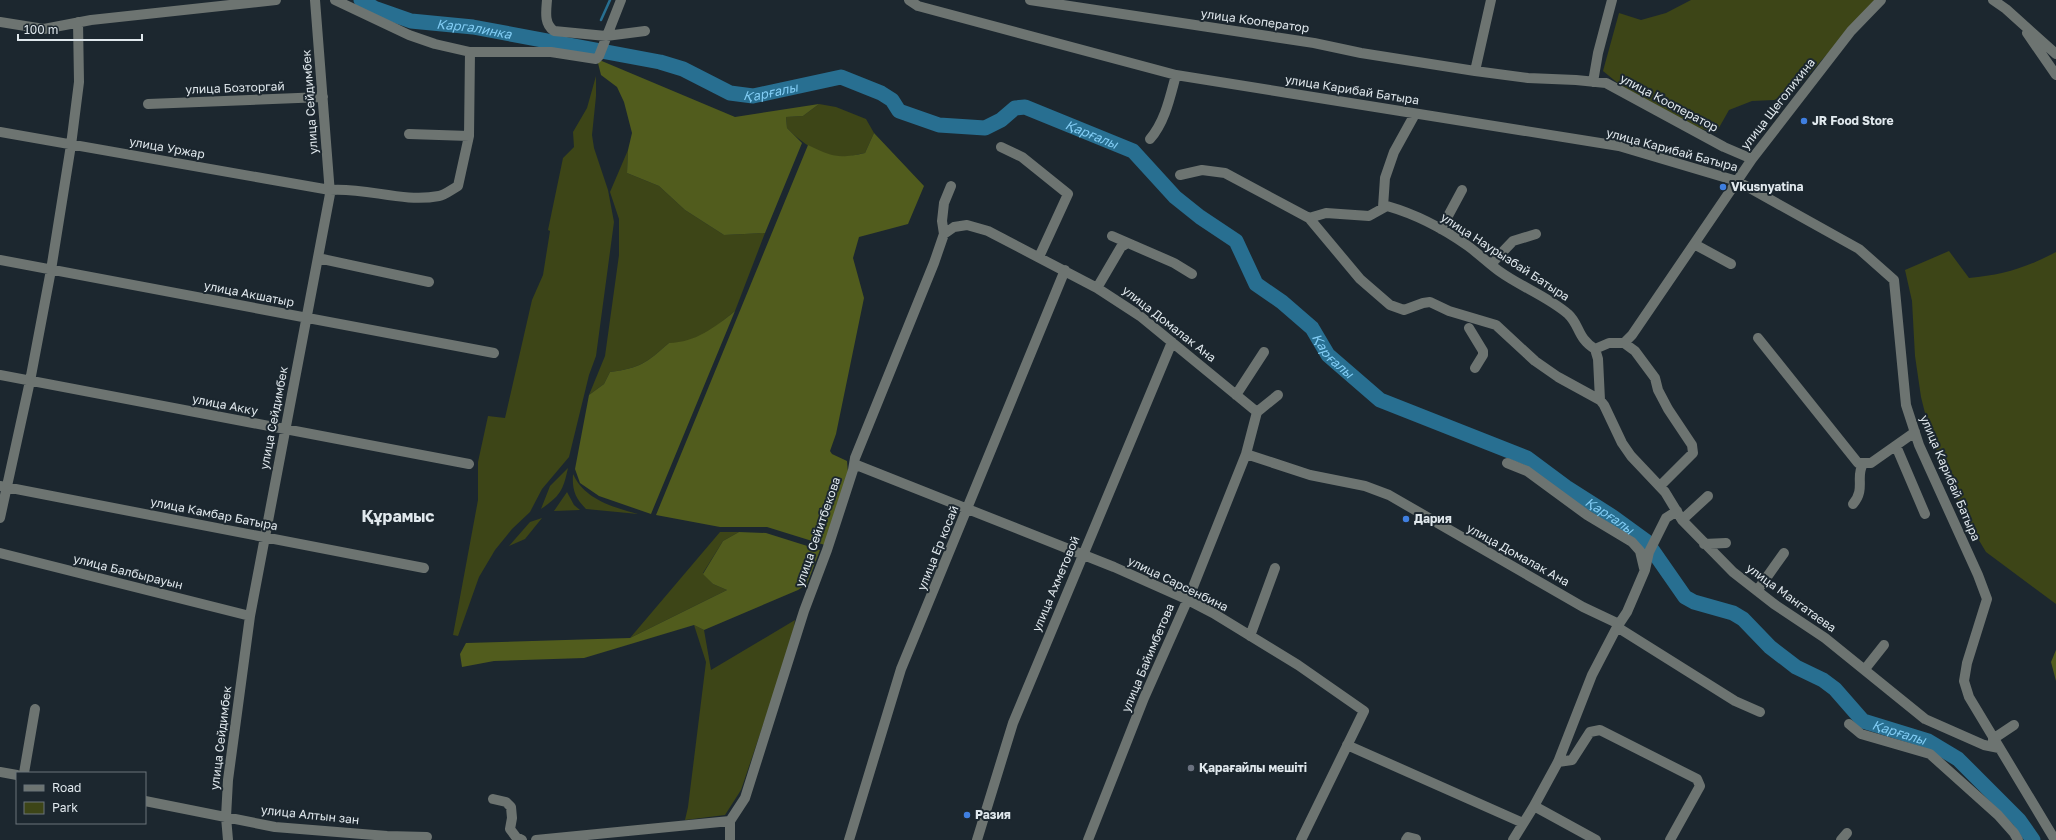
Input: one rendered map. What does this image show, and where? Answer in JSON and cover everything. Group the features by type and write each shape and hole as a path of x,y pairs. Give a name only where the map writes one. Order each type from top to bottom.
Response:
{"street":[{"path":"0,22 44,29 78,22 198,7 276,0"},
{"name":"улица Сейдимбек","path":"228,840 226,817 228,780 250,616 263,537 307,318 330,190 315,0"},
{"path":"335,0 409,35 441,46 470,52 551,52 596,59 621,0"},
{"path":"547,0 546,20 549,28 554,31 606,36 644,31"},
{"name":"улица Карибай Батыра","path":"909,0 918,6 1176,75 1619,146 1737,181 1859,249 1894,280 1906,405 1922,452 1978,575 1986,599 1967,663 1964,681 1969,697 1993,739 2023,784 2056,840"},
{"name":"улица Кооператор","path":"1030,0 1314,43 1361,53 1475,71 1528,78 1606,83 1724,147 1752,159"},
{"path":"1475,71 1491,0"},
{"path":"1593,82 1598,53 1612,0"},
{"name":"улица Щеголихина","path":"1624,343 1644,320 1752,159 1851,31 1881,0"},
{"path":"1993,0 2056,54"},
{"path":"2016,19 2056,75"},
{"path":"0,518 3,487 30,381 51,270 71,145 79,82 78,22"},
{"path":"330,190 343,189 388,197 440,196 458,186 469,136 470,52"},
{"path":"1150,139 1156,133 1165,112 1176,75"},
{"name":"улица Бозторгай","path":"148,104 323,97"},
{"path":"1309,218 1326,213 1369,216 1382,207 1385,178 1394,152 1415,114"},
{"name":"улица Уржар","path":"0,132 330,190"},
{"path":"409,134 469,136"},
{"path":"1001,147 1022,157 1068,194 1039,257"},
{"path":"1180,175 1202,170 1225,173 1309,218 1360,279 1390,305 1404,310 1430,302 1449,311 1496,326 1541,365 1558,377 1600,400"},
{"path":"944,234 942,221 944,204 951,186"},
{"path":"1441,229 1462,190"},
{"name":"улица Наурызбай Батыра","path":"1382,207 1387,206 1400,209 1441,229 1468,246 1504,274 1539,293 1570,315 1581,337 1587,345 1595,350"},
{"name":"улица Домалак Ана","path":"944,234 954,227 967,224 988,231 1097,288 1140,316 1257,412"},
{"name":"улица Сейитбекова","path":"730,821 745,798 804,611 827,550 855,458 926,284 944,234"},
{"path":"1491,264 1513,241 1536,234"},
{"path":"1112,236 1126,244 1174,263 1192,274"},
{"path":"1097,288 1121,248 1126,244"},
{"path":"1694,244 1731,264"},
{"path":"318,258 430,282"},
{"name":"улица Акшатыр","path":"0,260 494,353"},
{"name":"улица Ер косай","path":"849,840 901,669 1065,270"},
{"path":"1475,319 1467,330 1483,351 1483,355 1475,368"},
{"path":"1758,338 1858,463 1871,463 1916,432"},
{"name":"улица Ахметовой","path":"978,840 1013,723 1172,342"},
{"path":"1600,400 1598,359 1595,350 1609,343 1624,343 1635,350 1655,378 1658,390 1668,409 1692,445 1693,453 1660,486"},
{"path":"1236,394 1264,352"},
{"name":"улица Акку","path":"0,375 469,464"},
{"path":"1257,412 1278,395"},
{"name":"улица Мангатаева","path":"1600,400 1604,405 1622,443 1631,456 1660,486 1679,516 1704,544 1733,572 1757,592 1825,638 1926,719 1984,745 1999,748"},
{"name":"улица Байимбетова","path":"1088,840 1144,698 1246,454 1257,412"},
{"path":"1896,446 1925,514"},
{"name":"улица Домалак Ана","path":"1246,454 1310,475 1365,486 1389,496 1618,626 1735,701 1760,712"},
{"path":"1507,463 1527,471 1587,514 1632,542 1640,551 1645,570"},
{"name":"улица Сарсенбина","path":"854,464 968,508 1186,599 1298,665 1364,711 1301,840"},
{"path":"1853,504 1860,494 1859,471 1863,464"},
{"name":"улица Камбар Батыра","path":"3,487 424,568"},
{"path":"1513,840 1558,762 1592,675 1627,612 1645,570 1649,552 1655,543 1666,518 1679,516 1708,496"},
{"path":"1704,544 1726,543"},
{"name":"улица Балбырауын","path":"0,553 250,616"},
{"path":"1757,592 1784,553"},
{"path":"1250,636 1275,568"},
{"path":"1865,669 1884,645"},
{"path":"24,772 35,709"},
{"path":"1849,724 1861,734 1930,754 1998,815 2014,833 2018,840"},
{"path":"1993,739 2014,725"},
{"path":"1558,762 1572,760 1590,732 1600,730 1697,779 1700,786 1670,840"},
{"path":"1348,745 1524,823"},
{"path":"0,772 16,776"},
{"path":"493,799 506,802 511,807 512,818 510,829 516,837 522,840"},
{"name":"улица Алтын зан","path":"146,800 275,827 387,836 427,837"},
{"path":"1534,806 1596,840"},
{"path":"536,840 730,821 730,840"}],"green space":[{"path":"1691,0 1876,0 1792,93 1774,100 1752,101 1729,110 1716,133 1699,128 1625,89 1603,71 1619,13 1641,20 1666,13"},
{"path":"597,59 735,117 819,104 803,116 786,117 787,128 802,143 765,233 724,235 685,210 659,186 627,173 628,150 632,133 624,102 617,87 601,75"},
{"path":"596,76 596,96 592,135 594,148 608,190 614,222 596,356 589,375 569,457 542,489 530,512 512,529 495,550 479,577 458,636 453,635 478,500 478,462 488,416 505,418 532,300 543,275 550,231 548,230 563,158 574,147 573,132 587,108"},
{"path":"819,104 836,107 866,119 874,133 865,153 849,157 828,155 805,144 787,128 786,117 803,116"},
{"path":"874,133 924,186 908,224 859,237 853,258 864,298 836,434 830,451 832,454 847,461 848,473 825,545 767,527 720,527 656,515 808,145 836,156 856,155 865,153"},
{"path":"628,150 627,173 659,186 685,210 724,235 765,233 735,311 709,332 683,343 669,343 642,364 629,369 610,372 604,384 589,395 605,356 619,255 619,219 610,192"},
{"path":"1949,251 1969,278 2014,270 2056,252 2056,604 1986,552 1965,517 1931,437 1921,397 1915,356 1912,301 1905,270"},
{"path":"735,311 651,514 599,496 580,483 575,469 589,395 604,384 610,372 629,369 642,364 669,343 696,337 720,323"},
{"path":"568,468 560,492 553,500 541,509 550,486"},
{"path":"573,474 578,483 592,496 610,505 638,514 586,509 579,501 575,493"},
{"path":"567,492 574,505 580,510 554,511"},
{"path":"542,518 525,539 509,546 530,522"},
{"path":"720,532 739,532 723,541 703,573 713,584 727,590 630,638"},
{"path":"739,532 766,533 820,550 807,584 798,590 704,630 694,625 584,658 494,661 462,667 460,654 466,643 630,638 727,590 713,584 703,574 723,541"},
{"path":"795,620 792,640 741,790 725,815 685,820 688,807 706,662 694,625 704,630 711,670"},
{"path":"2056,650 2056,681 2051,662"}],"waterway":[{"name":"Қарғалы","path":"361,0 374,8 411,21 473,27 660,62 683,69 730,93 753,96 841,77 881,93 892,100 899,111 939,125 985,128 1001,120 1015,108 1025,107 1133,151 1175,197 1200,217 1236,241 1256,284 1282,302 1312,328 1328,355 1380,400 1527,458 1566,487 1613,517 1646,541 1685,597 1694,602 1733,613 1743,619 1770,647 1796,667 1823,680 1835,689 1863,721 1928,741 1958,759 2019,820 2033,840"},
{"path":"601,20 610,0"}],"place":[{"name":"JR Food Store","path":"1804,121"},
{"name":"Vkusnyatina","path":"1723,187"},
{"name":"Дария","path":"1406,519"},
{"name":"Қарағайлы мешіті","path":"1191,768"},
{"name":"Разия","path":"967,815"}],"district":[{"name":"Құрамыс","path":"398,516"}],"water label":[{"name":"Каргалинка","path":"474,29"}]}
